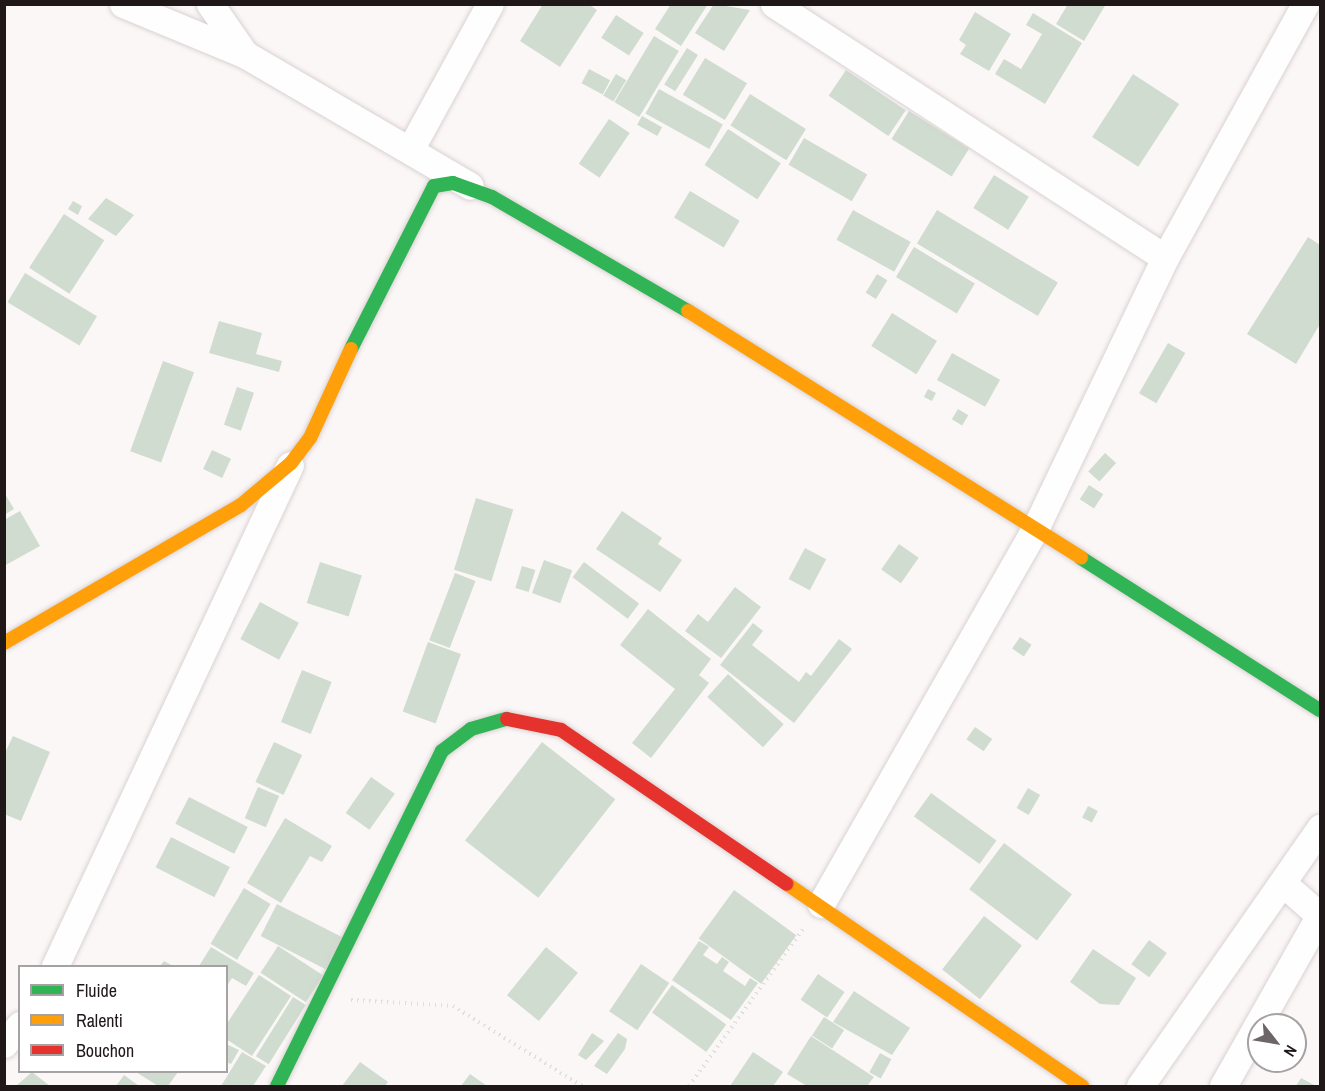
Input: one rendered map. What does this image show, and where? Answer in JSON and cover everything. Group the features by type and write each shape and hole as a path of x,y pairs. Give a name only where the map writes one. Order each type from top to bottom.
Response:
{"street":[{"path":"123,4 246,55 411,148 470,186 754,349 1320,710"},
{"path":"210,4 246,55"},
{"path":"411,148 490,4"},
{"path":"774,4 1165,258"},
{"path":"820,904 1036,527 1165,258 1305,4"},
{"path":"54,965 207,652 291,464 310,438 380,280 434,186 470,186"},
{"path":"4,644 241,505 291,464"},
{"path":"278,1086 442,751 471,729 502,718 561,730 820,904 1082,1086"},
{"path":"1140,1086 1285,885 1320,828"},
{"path":"1223,1086 1320,916 1285,885"},
{"path":"4,1044 18,1027"}],"path":[{"path":"689,1086 820,904"},
{"path":"323,998 453,1006 582,1086"}],"building":[{"path":"543,4 588,4 597,10 560,67 520,41"},
{"path":"671,4 708,4 681,46 655,29"},
{"path":"714,4 750,10 724,51 695,33"},
{"path":"1068,4 1106,4 1084,41 1056,24"},
{"path":"975,12 1011,34 989,71 960,54 966,45 959,40"},
{"path":"1033,13 1082,43 1045,104 995,74 1004,59 1021,69 1042,34 1026,25"},
{"path":"616,15 644,33 629,56 601,38"},
{"path":"654,36 679,51 639,117 614,102"},
{"path":"687,48 698,55 675,91 664,84"},
{"path":"705,58 747,83 725,120 683,95"},
{"path":"589,69 610,80 603,94 581,83"},
{"path":"846,70 906,110 888,136 829,96"},
{"path":"616,74 626,80 613,102 603,95"},
{"path":"1133,74 1179,104 1138,167 1092,137"},
{"path":"659,89 723,124 709,149 645,113"},
{"path":"750,94 806,129 786,160 730,125"},
{"path":"909,111 969,149 952,177 892,139"},
{"path":"642,116 662,127 657,136 637,125"},
{"path":"609,119 630,133 600,178 579,164"},
{"path":"728,129 781,163 757,199 705,165"},
{"path":"804,138 867,174 852,201 788,165"},
{"path":"994,175 1029,197 1008,230 973,208"},
{"path":"690,191 740,221 724,247 674,218"},
{"path":"106,198 134,215 116,236 88,219"},
{"path":"73,201 82,206 78,215 68,209"},
{"path":"853,210 911,242 894,272 837,240"},
{"path":"937,210 1058,283 1038,316 917,243"},
{"path":"64,214 104,240 69,294 29,268"},
{"path":"1308,237 1320,245 1320,324 1296,364 1247,334"},
{"path":"914,247 975,284 957,314 896,277"},
{"path":"25,273 97,316 79,345 7,302"},
{"path":"877,274 887,280 876,299 866,293"},
{"path":"892,313 937,341 916,374 871,346"},
{"path":"219,321 262,333 256,354 282,361 279,372 209,353"},
{"path":"1168,343 1185,353 1156,403 1139,393"},
{"path":"952,353 1000,380 985,407 937,380"},
{"path":"163,361 194,372 161,462 130,451"},
{"path":"237,387 254,393 241,431 224,425"},
{"path":"928,389 936,393 932,401 924,397"},
{"path":"958,409 968,415 962,425 952,419"},
{"path":"212,450 231,459 222,478 203,469"},
{"path":"1105,453 1116,463 1099,482 1088,472"},
{"path":"1089,485 1103,494 1094,509 1080,499"},
{"path":"4,492 14,509 4,515"},
{"path":"476,498 513,509 491,581 454,570"},
{"path":"20,511 40,546 4,566 4,520"},
{"path":"622,511 662,538 658,544 682,560 660,592 596,549"},
{"path":"899,544 919,558 901,583 881,569"},
{"path":"805,548 826,559 810,590 789,579"},
{"path":"544,560 572,570 560,603 532,593"},
{"path":"320,562 362,576 349,616 307,603"},
{"path":"584,562 639,604 628,619 573,577"},
{"path":"522,566 535,570 529,592 515,588"},
{"path":"455,573 476,581 450,648 429,640"},
{"path":"735,587 761,607 721,658 685,631 698,614 708,622"},
{"path":"260,602 299,623 279,660 240,639"},
{"path":"648,609 711,659 699,675 709,683 651,758 632,743 675,689 620,645"},
{"path":"753,623 763,631 752,645 799,682 806,672 811,676 839,639 852,649 794,723 720,665"},
{"path":"1020,637 1032,645 1024,656 1012,649"},
{"path":"428,642 461,654 436,724 403,712"},
{"path":"302,670 332,682 311,734 281,722"},
{"path":"728,674 784,724 763,747 707,697"},
{"path":"975,727 992,739 984,751 966,739"},
{"path":"13,736 50,752 21,821 4,814 4,755"},
{"path":"274,742 302,755 284,795 255,782"},
{"path":"542,742 615,799 538,898 465,841"},
{"path":"371,777 395,794 370,830 346,813"},
{"path":"258,787 279,796 266,827 245,818"},
{"path":"1028,788 1040,795 1029,815 1016,808"},
{"path":"931,793 997,841 979,864 914,816"},
{"path":"189,797 248,827 234,854 175,824"},
{"path":"1088,806 1098,811 1092,823 1082,818"},
{"path":"285,818 332,846 322,862 310,856 281,903 247,883"},
{"path":"171,837 230,867 214,897 156,867"},
{"path":"1004,843 1072,894 1037,940 969,889"},
{"path":"244,888 271,904 237,960 211,944"},
{"path":"734,890 796,935 761,984 699,939"},
{"path":"277,904 344,938 327,970 261,936"},
{"path":"984,916 1022,946 980,999 942,970"},
{"path":"1149,940 1167,953 1149,977 1131,964"},
{"path":"699,941 709,947 703,955 717,964 722,957 729,962 723,971 745,986 750,978 758,983 731,1020 672,980"},
{"path":"278,946 323,975 306,1002 261,973"},
{"path":"211,947 254,973 246,986 232,978 228,984 228,965 200,965"},
{"path":"546,947 578,973 539,1021 507,995"},
{"path":"1093,949 1136,978 1119,1005 1100,1004 1070,982"},
{"path":"641,964 669,983 637,1030 609,1011"},
{"path":"818,974 845,992 827,1018 801,1000"},
{"path":"259,975 291,996 252,1056 228,1040 228,1022"},
{"path":"672,985 726,1024 706,1052 652,1013"},
{"path":"854,991 910,1028 892,1055 833,1022"},
{"path":"293,997 306,1005 269,1064 256,1056"},
{"path":"824,1017 844,1030 832,1049 812,1035"},
{"path":"592,1033 604,1041 586,1060 578,1055"},
{"path":"618,1033 627,1039 625,1049 607,1074 594,1066"},
{"path":"811,1036 874,1077 867,1086 807,1086 787,1074"},
{"path":"228,1045 239,1050 231,1064 228,1063"},
{"path":"242,1052 266,1066 253,1086 221,1086"},
{"path":"753,1052 783,1072 773,1086 730,1086"},
{"path":"880,1053 891,1059 881,1079 869,1072"},
{"path":"360,1062 388,1082 385,1086 342,1086"},
{"path":"33,1073 50,1086 16,1086"},
{"path":"138,1073 177,1073 168,1086 158,1086"},
{"path":"470,1074 487,1086 461,1086"},
{"path":"124,1075 139,1086 116,1086"},
{"path":"1301,1078 1316,1086 1296,1086"}],"traffic: fast":[{"path":"351,349 434,186 453,183 492,197 688,311"},
{"path":"1081,558 1320,710"},
{"path":"277,1086 442,751 471,729 507,719"}],"traffic: slow":[{"path":"688,311 1081,558"},
{"path":"4,643 241,505 291,463 310,438 351,349"},
{"path":"787,884 1082,1086"}],"traffic: jam":[{"path":"507,719 561,730 787,884"}]}
